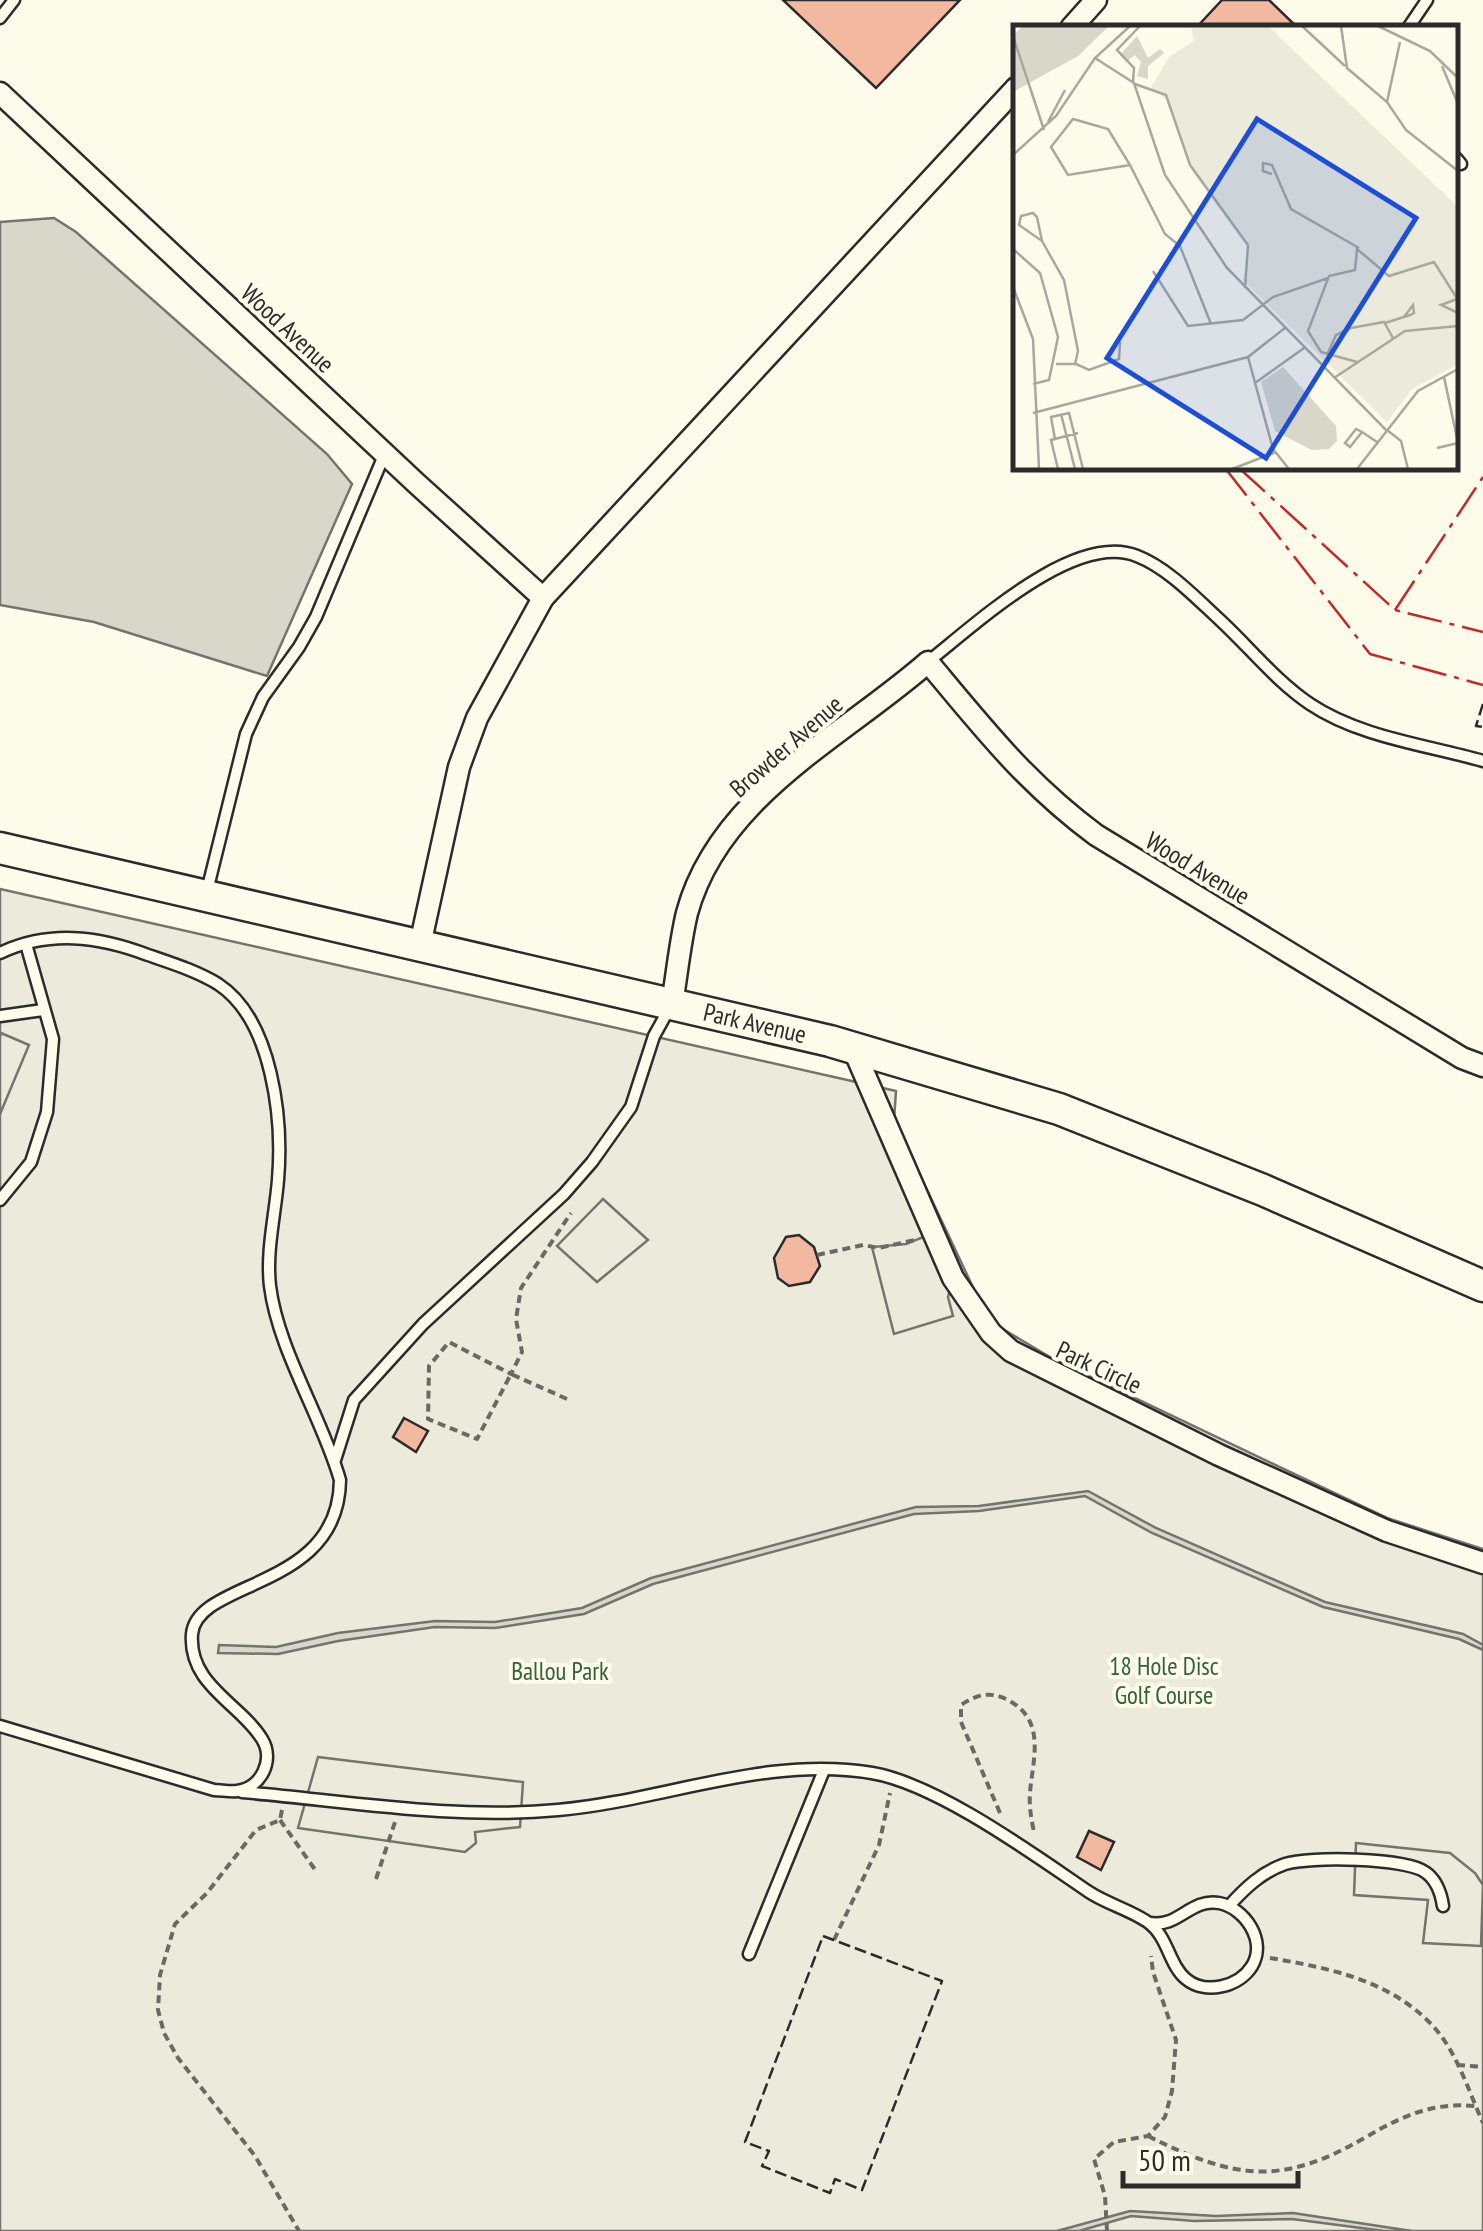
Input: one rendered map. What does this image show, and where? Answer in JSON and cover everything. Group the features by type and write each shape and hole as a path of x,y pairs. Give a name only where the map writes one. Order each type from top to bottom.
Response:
{"main road":[{"name":"Park Avenue","path":"0,848 853,1048 1078,1116 1248,1184 1483,1286"}],"street":[{"path":"1074,25 1096,0"},
{"path":"420,946 459,768 477,718 544,598 1013,91"},
{"name":"Wood Avenue","path":"0,93 384,454 544,598"},
{"name":"Wood Avenue","path":"928,662 1020,772 1056,806 1096,835 1462,1058 1483,1066"},
{"name":"Browder Avenue","path":"672,1004 688,913 712,857 734,826 820,745 928,662"},
{"name":"Park Circle","path":"853,1048 953,1278 991,1333 1012,1351 1219,1455 1387,1531 1483,1563"}],"lane":[{"path":"0,18 14,0"},
{"path":"1410,25 1427,0"},
{"path":"206,896 246,734 262,696 316,617 384,454"},
{"path":"928,662 993,610 1074,557 1115,550 1154,565 1314,707 1373,732 1483,761"},
{"path":"0,953 74,936 143,953 219,985 238,1000 252,1020 273,1090 278,1122 278,1177 269,1256 270,1287 277,1318 334,1460 340,1500 324,1536 297,1561 267,1580 204,1608 196,1620 193,1646 202,1671 216,1694 261,1736 267,1749 262,1776 250,1787 236,1791"},
{"path":"0,1200 31,1162 47,1112 52,1039 26,944"},
{"path":"334,1460 354,1400 422,1324 564,1194 592,1162 631,1107 654,1036 672,1004"},
{"path":"0,1016 43,1010"},
{"path":"0,1726 214,1790 399,1808 553,1811 601,1806 776,1772 876,1773 934,1795 1038,1857 1091,1894 1150,1923 1166,1924 1198,1904 1229,1906 1249,1922 1256,1956 1242,1977 1216,1988 1202,1988 1181,1974 1150,1923"},
{"path":"749,1954 824,1770"},
{"path":"1229,1906 1262,1875 1285,1864 1309,1859 1413,1866 1434,1880 1442,1906"}],"path":[{"path":"568,1399 510,1374 449,1342 429,1366 428,1419 476,1439 510,1374 522,1352 516,1319 520,1288 574,1210"},
{"path":"817,1255 864,1245 880,1248 906,1244 933,1233"},
{"path":"1012,1842 961,1722 961,1705 973,1697 988,1694 1008,1700 1025,1714 1036,1733 1030,1812 1038,1857"},
{"path":"834,1940 879,1845 895,1780"},
{"path":"284,1796 280,1820 316,1871"},
{"path":"376,1879 399,1808"},
{"path":"280,1820 256,1830 207,1892 175,1924 160,1975 158,2010 164,2033 178,2058 255,2156 299,2231"},
{"path":"1148,2136 1166,2116 1176,2040 1152,1972 1151,1951"},
{"path":"1256,1956 1320,1966 1391,1992 1434,2027 1457,2065 1483,2124"},
{"path":"1457,2065 1483,2066"},
{"path":"1107,2231 1105,2196 1094,2159 1114,2142 1148,2136 1199,2160 1252,2172 1284,2172 1320,2162 1397,2120 1433,2106 1475,2106"}],"green space":[{"name":"Ballou Park","path":"0,889 896,1091 894,1120 979,1300 1001,1328 1055,1360 1387,1518 1483,1549 1483,2231 0,2231"}],"shaded area":[{"path":"54,218 76,232 327,454 352,484 267,676 94,622 0,605 0,222"},
{"path":"1,1033 29,1045 0,1114 0,1037"},
{"path":"603,1199 648,1240 597,1282 557,1246"},
{"path":"933,1233 953,1278 948,1297 953,1316 894,1334 872,1247 906,1244"},
{"path":"1088,1491 1156,1528 1325,1602 1463,1634 1483,1645 1483,1650 1459,1639 1323,1607 1152,1533 1085,1496 979,1511 914,1514 653,1584 584,1614 495,1628 435,1627 278,1654 218,1653 219,1645 276,1647 338,1633 435,1621 495,1622 582,1608 651,1578 916,1507 979,1506"},
{"path":"318,1757 523,1782 520,1827 475,1832 476,1843 465,1852 298,1828"},
{"path":"1356,1843 1450,1853 1475,1873 1483,1885 1481,1946 1423,1943 1428,1900 1354,1895"},
{"path":"1130,2211 1216,2216 1293,2213 1412,2231 1292,2219 1194,2221 1131,2216 1079,2231 1057,2231"}],"building":[{"path":"783,0 960,0 876,88"},
{"path":"1222,0 1269,0 1295,25 1199,25"},
{"path":"799,1235 814,1247 820,1266 810,1282 789,1286 778,1278 774,1258 786,1237"},
{"path":"404,1418 428,1431 416,1452 393,1437"},
{"path":"1089,1831 1114,1842 1101,1870 1077,1857"}],"fence":[{"path":"1483,704 1476,726 1483,727"},
{"path":"823,1936 942,1981 862,2190 835,2179 830,2193 762,2166 769,2151 745,2142 823,1936"}],"power":[{"path":"1227,470 1370,654 1483,685"},
{"path":"1241,470 1395,610 1483,632"},
{"path":"1395,610 1483,477"}],"park label":[{"name":"18 Hole Disc Golf Course","path":"1164,1680"}]}
